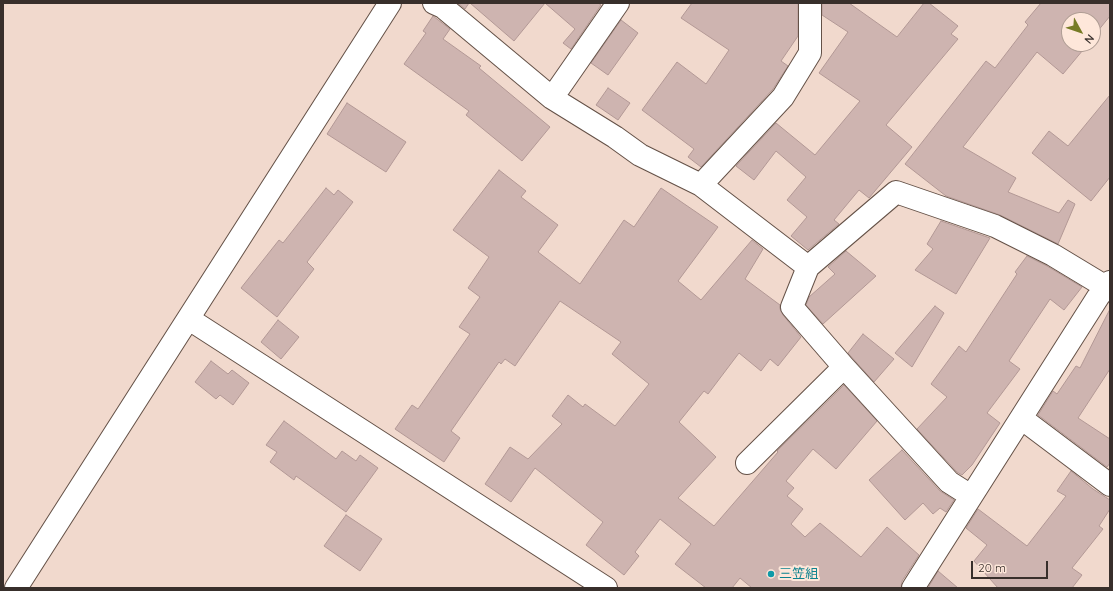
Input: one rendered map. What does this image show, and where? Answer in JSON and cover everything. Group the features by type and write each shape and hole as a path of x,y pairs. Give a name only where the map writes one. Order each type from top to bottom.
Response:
{"street":[{"path":"16,588 390,3"},
{"path":"434,3 443,7 552,98 615,137 640,155 700,185 808,267"},
{"path":"552,98 618,3"},
{"path":"700,185 783,97 810,53 810,3"},
{"path":"913,588 1098,297 1108,285 995,226 896,192 808,267 792,307 949,482 971,496"},
{"path":"189,319 606,588"},
{"path":"747,463 844,366"},
{"path":"1021,418 1110,485"}],"building":[{"path":"458,3 469,3 465,9"},
{"path":"470,3 545,3 514,41"},
{"path":"545,3 598,3 601,5 571,49 563,43 575,29"},
{"path":"692,3 798,3 798,36 781,61 788,66 773,89 701,167 688,157 694,149 642,110 677,62 706,84 729,50 681,18"},
{"path":"822,3 849,3 897,37 924,3 929,3 958,26 951,34 958,39 886,125 912,147 869,198 859,190 834,220 839,224 808,250 791,236 807,217 787,200 806,177 776,151 754,180 736,166 776,123 815,155 860,101 819,73 848,32 822,15"},
{"path":"1041,3 1110,3 1110,16 1101,27 1101,12 1061,12 1061,52 1081,52 1063,74 1037,52 963,147 1016,178 1008,192 1059,213 1068,200 1075,204 1058,244 1000,215 946,196 905,164 986,61 995,68 1028,25 1025,22"},
{"path":"433,16 450,29 443,39 481,66 479,68 550,127 522,161 466,115 469,111 404,64 426,33 423,31"},
{"path":"621,20 638,33 608,75 591,63"},
{"path":"608,88 630,103 618,120 596,105"},
{"path":"1110,95 1110,177 1091,201 1032,153 1049,131 1068,146"},
{"path":"347,103 406,142 386,172 327,134"},
{"path":"499,170 526,191 521,197 558,225 538,252 580,284 624,220 634,227 661,188 718,227 678,281 701,300 752,240 763,249 745,279 780,305 783,315 801,337 778,366 770,359 761,371 739,353 708,394 704,391 679,422 716,457 678,498 714,526 778,452 777,451 844,385 877,421 836,469 813,449 786,481 794,488 787,496 803,509 791,524 805,537 820,523 861,557 887,527 919,555 902,581 901,588 752,588 740,578 732,588 706,588 675,564 691,544 660,519 635,552 639,556 624,575 586,545 603,522 535,468 511,502 485,484 510,447 528,459 562,424 552,416 568,395 583,407 585,404 615,426 649,384 612,354 621,342 560,301 515,366 505,359 501,364 499,362 451,431 460,438 444,462 395,429 412,405 418,409 470,334 459,327 480,297 468,288 489,257 453,230"},
{"path":"326,188 334,195 338,190 353,202 307,262 314,269 277,317 241,288 279,240 283,243"},
{"path":"941,221 990,238 956,294 915,270 933,249 927,244"},
{"path":"846,251 876,276 823,324 806,305 809,297 835,274 828,267"},
{"path":"1027,256 1082,287 1064,310 1050,299 1009,361 1020,369 987,413 1000,423 972,465 962,475 957,472 917,429 947,397 931,384 959,346 966,352 1017,274 1015,272"},
{"path":"935,306 944,313 912,367 895,353"},
{"path":"1110,309 1110,369 1078,418 1110,439 1110,463 1107,467 1038,415 1053,391 1057,394 1076,366 1080,368"},
{"path":"278,320 299,337 281,359 261,342"},
{"path":"863,334 894,359 874,382 848,353"},
{"path":"211,361 228,374 232,370 249,383 233,405 220,395 216,399 195,382"},
{"path":"284,421 336,459 342,451 356,461 360,455 378,468 346,512 296,476 294,480 270,462 277,452 266,445"},
{"path":"902,450 940,491 954,500 946,512 940,508 933,514 923,503 905,520 869,480"},
{"path":"1071,471 1093,489 1110,500 1110,509 1099,526 1103,529 1072,568 1082,575 1072,588 998,588 974,561 987,545 966,528 978,509 1027,546 1066,496 1057,491"},
{"path":"346,515 382,539 360,571 324,546"},
{"path":"938,571 958,588 928,588"}],"place":[{"name":"三笠組","path":"771,574"}]}
